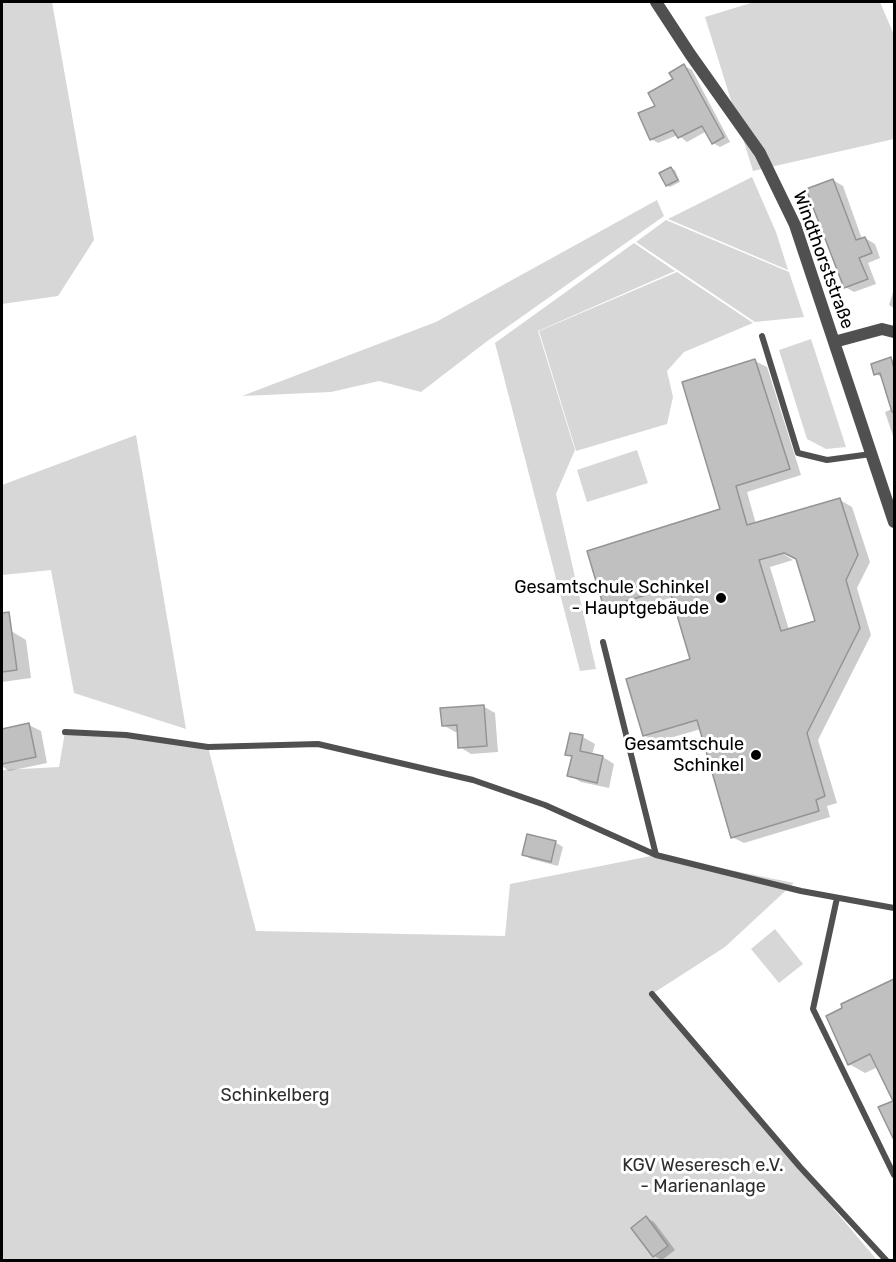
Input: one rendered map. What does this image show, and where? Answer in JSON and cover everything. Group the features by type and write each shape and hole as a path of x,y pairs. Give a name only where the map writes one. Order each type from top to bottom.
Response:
{"street":[{"name":"Windthorststraße","path":"656,2 760,153 795,225 894,522"},
{"path":"834,342 882,329 894,332"}],"lane":[{"path":"762,336 798,453 827,460 872,454"},
{"path":"603,642 656,855"},
{"path":"65,732 126,735 208,747 318,744 473,780 545,805 656,855 837,898 894,908"},
{"path":"837,898 813,1009 894,1175"},
{"path":"652,994 800,1167 886,1260"}],"green space":[{"path":"2,2 52,2 94,240 58,296 2,304"},
{"path":"754,2 880,2 894,35 894,139 753,171 705,17"},
{"path":"752,177 776,232 788,270 668,219"},
{"path":"657,200 664,216 486,342 421,392 379,381 331,392 242,396 436,322"},
{"path":"666,220 789,272 804,317 755,322 636,242"},
{"path":"634,243 675,271 538,331 575,450 556,494 596,669 580,671 495,343"},
{"path":"677,272 753,323 684,352 667,371 673,397 667,424 576,451 539,331"},
{"path":"811,339 846,447 826,449 807,439 779,350"},
{"path":"136,435 186,729 74,693 51,570 2,575 2,485"},
{"path":"637,450 648,483 587,502 577,470"},
{"name":"Schinkelberg","path":"65,732 126,735 208,747 256,931 505,936 510,884 656,855 794,883 725,947 652,994 877,1260 2,1260 2,770 59,767"},
{"path":"775,929 803,964 779,983 751,949"}],"building":[{"path":"684,64 724,137 712,144 702,126 678,138 673,130 650,140 638,113 655,106 648,93 673,79 669,73"},
{"path":"671,167 678,180 666,186 659,173"},
{"path":"833,179 856,240 865,237 872,253 859,258 868,279 844,288 806,189"},
{"path":"891,357 894,369 894,412 892,412 880,373 874,375 871,364"},
{"name":"Gesamtschule Schinkel - Hauptgebäude","path":"755,359 790,469 736,486 747,525 840,498 858,555 846,580 860,628 807,733 825,796 816,800 819,811 731,838 697,720 643,736 626,679 690,659 669,588 604,608 587,551 720,509 682,382","holes":["784,553 796,559 815,621 781,631 759,560"]},
{"path":"9,612 17,670 2,672 2,613"},
{"path":"484,705 487,746 458,748 457,725 442,726 440,708"},
{"path":"29,723 36,757 2,764 2,729"},
{"path":"570,733 583,735 580,751 603,756 597,783 567,776 572,756 565,755"},
{"path":"527,834 556,841 551,862 522,855"},
{"path":"894,979 894,1140 878,1107 893,1101 870,1054 848,1065 826,1016 842,1008 841,1004"},
{"path":"646,1216 668,1246 653,1257 631,1228"}],"place":[{"name":"Gesamtschule Schinkel - Hauptgebäude","path":"721,598"},
{"name":"Gesamtschule Schinkel","path":"756,755"}],"park label":[{"name":"KGV Weseresch e.V. - Marienanlage","path":"703,1176"}]}
